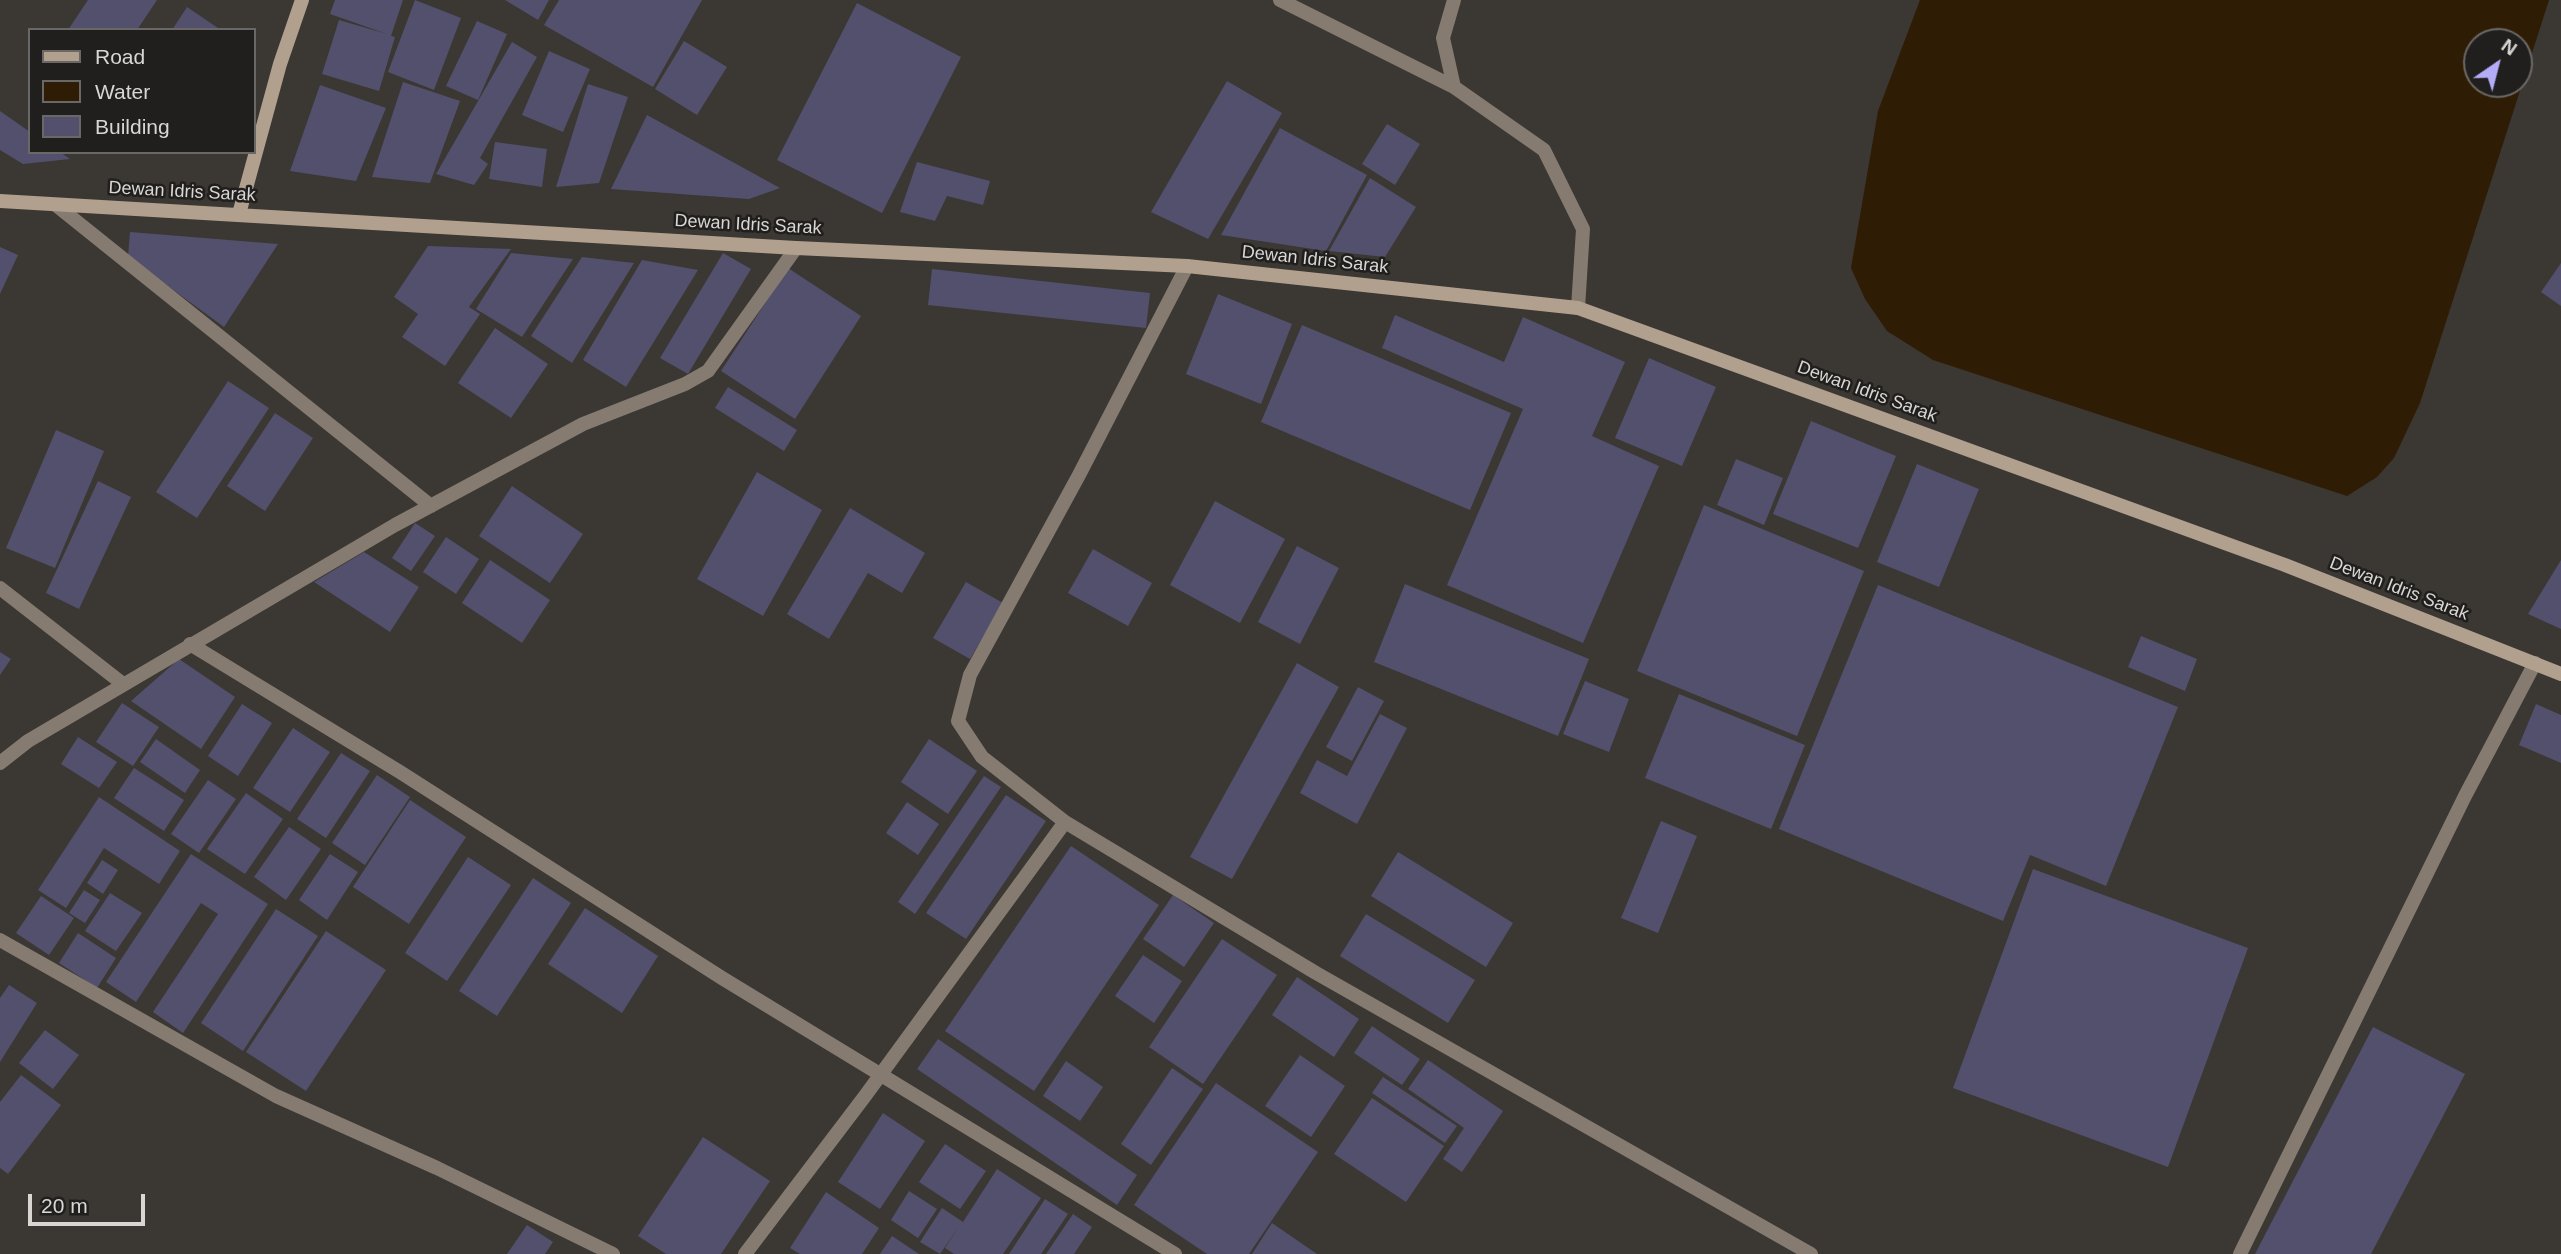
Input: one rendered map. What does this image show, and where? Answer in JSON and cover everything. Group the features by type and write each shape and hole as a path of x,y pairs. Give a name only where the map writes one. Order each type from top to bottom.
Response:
{"main road":[{"path":"256,152 280,64 302,0"},
{"path":"239,214 255,154"},
{"name":"Dewan Idris Sarak","path":"0,201 796,248 1187,266 1578,307 2284,565 2561,674"}],"street":[{"path":"1280,0 1454,87 1544,150 1583,229 1578,307"},
{"path":"1454,0 1443,38 1454,87"},
{"path":"56,205 431,506"},
{"path":"0,763 28,740 431,506 583,424 685,384 708,371 796,248"},
{"path":"1187,266 1073,488 970,675 958,721 982,757 1065,822 1316,973 1811,1254"},
{"path":"0,588 124,684"},
{"path":"190,644 400,772 722,978 1175,1254"},
{"path":"2240,1254 2465,796 2535,663"},
{"path":"745,1254 1065,822"},
{"path":"0,940 276,1096 437,1168 613,1254"}],"water":[{"path":"1920,0 2549,0 2533,50 2533,28 2463,28 2463,98 2518,98 2420,403 2394,458 2377,477 2347,496 1933,360 1887,331 1865,299 1851,268 1878,111"}],"building":[{"path":"88,0 157,0 138,28 69,28"},
{"path":"335,0 403,0 391,36 395,37 379,91 322,74 339,20 387,34 330,14"},
{"path":"415,0 461,18 434,90 388,72"},
{"path":"505,0 549,0 538,20"},
{"path":"559,0 702,0 653,87 544,25"},
{"path":"857,3 961,57 882,213 777,160"},
{"path":"187,7 218,28 173,28"},
{"path":"477,21 507,34 478,100 446,86"},
{"path":"684,41 727,67 697,115 655,89"},
{"path":"512,42 537,57 480,158 488,164 474,185 436,174"},
{"path":"549,51 590,69 563,132 522,115"},
{"path":"1227,81 1282,113 1208,239 1151,212"},
{"path":"403,82 460,101 430,183 372,177"},
{"path":"588,84 628,97 599,183 556,187"},
{"path":"320,85 386,108 356,181 290,171"},
{"path":"0,111 28,131 28,154 63,154 70,159 23,164 0,150"},
{"path":"647,115 780,188 749,199 611,189"},
{"path":"1387,124 1420,144 1395,185 1362,164"},
{"path":"1280,128 1367,175 1326,251 1221,235"},
{"path":"495,142 547,149 542,187 489,179"},
{"path":"917,162 990,181 983,205 947,196 935,221 900,212"},
{"path":"1370,178 1416,207 1385,257 1329,251"},
{"path":"130,232 278,244 224,327 128,257"},
{"path":"428,246 511,249 469,307 480,314 445,366 402,337 418,314 394,297"},
{"path":"0,247 18,255 0,294"},
{"path":"511,253 573,259 522,337 476,309"},
{"path":"723,253 751,269 688,374 660,358"},
{"path":"582,257 634,263 572,363 531,336"},
{"path":"642,260 698,270 626,387 583,360"},
{"path":"2561,263 2561,306 2541,292"},
{"path":"788,268 861,316 795,419 721,371"},
{"path":"932,269 1150,293 1146,328 928,305"},
{"path":"1218,294 1292,324 1261,404 1186,374"},
{"path":"1395,315 1504,362 1523,317 1625,362 1592,436 1659,466 1583,643 1447,585 1523,409 1382,348"},
{"path":"1302,325 1511,413 1470,510 1261,422"},
{"path":"495,328 548,364 511,418 458,383"},
{"path":"1649,358 1716,387 1682,466 1615,438"},
{"path":"228,381 269,408 197,518 156,492"},
{"path":"728,387 797,430 784,451 715,408"},
{"path":"275,413 313,438 265,511 227,486"},
{"path":"1811,421 1896,456 1858,548 1773,514"},
{"path":"56,430 104,451 55,568 6,548"},
{"path":"1736,459 1783,478 1764,525 1717,505"},
{"path":"1917,464 1979,489 1939,587 1877,562"},
{"path":"757,472 822,510 763,616 697,579"},
{"path":"98,481 131,497 79,609 46,593"},
{"path":"512,486 583,534 550,583 479,536"},
{"path":"1215,501 1285,539 1240,623 1170,585"},
{"path":"1704,505 1864,571 1797,736 1637,671"},
{"path":"850,508 925,553 902,593 868,573 829,639 787,614"},
{"path":"415,523 435,536 411,571 392,558"},
{"path":"446,537 479,559 456,594 423,572"},
{"path":"1297,546 1339,568 1300,644 1258,622"},
{"path":"1093,549 1152,583 1128,626 1068,593"},
{"path":"364,552 419,587 390,632 314,582"},
{"path":"490,560 550,600 522,643 462,603"},
{"path":"2561,560 2561,629 2528,614"},
{"path":"966,582 1003,603 970,659 933,638"},
{"path":"1405,584 1589,659 1558,736 1374,662"},
{"path":"1878,585 2178,707 2106,886 2030,855 2003,921 1779,829"},
{"path":"2141,636 2197,659 2185,691 2128,667"},
{"path":"0,652 11,659 0,675"},
{"path":"179,659 235,697 201,749 131,701"},
{"path":"1297,663 1339,687 1232,879 1190,857"},
{"path":"1585,681 1629,699 1609,752 1563,734"},
{"path":"1358,687 1384,701 1352,761 1326,747"},
{"path":"1679,694 1805,745 1771,829 1645,778"},
{"path":"122,703 159,727 133,766 96,742"},
{"path":"242,704 272,723 238,776 208,756"},
{"path":"2536,704 2561,715 2561,763 2519,745"},
{"path":"1380,714 1407,728 1357,824 1300,793 1317,760 1347,776"},
{"path":"293,728 330,752 290,812 253,788"},
{"path":"78,737 117,762 99,788 61,764"},
{"path":"156,739 200,770 185,793 140,762"},
{"path":"929,739 977,771 948,814 901,782"},
{"path":"341,753 370,771 326,838 297,819"},
{"path":"134,768 184,800 164,831 114,798"},
{"path":"377,775 410,797 365,865 332,843"},
{"path":"984,776 1001,787 915,914 898,902"},
{"path":"208,780 236,799 199,853 171,834"},
{"path":"246,793 283,819 245,874 207,849"},
{"path":"1006,795 1046,821 966,939 926,913"},
{"path":"99,797 180,851 159,884 104,848 66,908 38,890"},
{"path":"410,800 466,837 409,924 353,887"},
{"path":"907,802 939,824 918,855 886,833"},
{"path":"1661,821 1697,836 1658,933 1621,918"},
{"path":"289,827 321,849 286,900 254,877"},
{"path":"1071,846 1159,905 1034,1091 945,1031"},
{"path":"1398,852 1513,923 1486,967 1371,896"},
{"path":"191,854 268,904 183,1033 153,1012 218,914 201,903 136,1002 106,982"},
{"path":"330,854 358,872 327,920 299,900"},
{"path":"468,857 511,885 447,981 405,953"},
{"path":"102,860 118,870 103,894 87,883"},
{"path":"2033,869 2248,948 2168,1167 1953,1088"},
{"path":"533,878 571,903 497,1016 459,991"},
{"path":"84,890 100,900 85,923 69,913"},
{"path":"110,893 142,913 116,951 85,931"},
{"path":"1173,895 1214,923 1184,967 1143,939"},
{"path":"41,896 74,918 49,955 16,933"},
{"path":"585,908 658,956 622,1013 548,964"},
{"path":"276,909 318,936 243,1051 201,1023"},
{"path":"1366,914 1475,980 1448,1023 1340,956"},
{"path":"326,931 386,970 306,1091 246,1052"},
{"path":"78,933 116,958 97,988 59,963"},
{"path":"1222,939 1277,975 1203,1084 1149,1047"},
{"path":"1143,955 1182,981 1154,1023 1115,996"},
{"path":"1297,977 1359,1019 1334,1057 1272,1015"},
{"path":"9,985 37,1003 0,1062 0,998"},
{"path":"1372,1026 1420,1059 1402,1085 1354,1053"},
{"path":"2373,1027 2465,1074 2371,1254 2255,1254"},
{"path":"45,1030 79,1055 53,1089 19,1063"},
{"path":"938,1039 1137,1175 1117,1205 917,1069"},
{"path":"1300,1055 1345,1086 1311,1137 1265,1106"},
{"path":"1428,1060 1503,1111 1462,1172 1443,1159 1464,1128 1408,1089"},
{"path":"1066,1061 1103,1087 1080,1121 1043,1096"},
{"path":"1172,1068 1203,1089 1151,1165 1121,1144"},
{"path":"21,1075 61,1105 8,1174 0,1168 0,1102"},
{"path":"1383,1077 1457,1126 1445,1143 1372,1093"},
{"path":"1216,1083 1318,1152 1249,1254 1207,1254 1134,1205"},
{"path":"1372,1098 1444,1146 1406,1202 1334,1154"},
{"path":"883,1113 925,1141 880,1209 838,1182"},
{"path":"703,1137 770,1181 721,1254 666,1254 638,1236"},
{"path":"945,1144 986,1171 960,1209 919,1182"},
{"path":"997,1169 1041,1198 1003,1254 954,1254 945,1248 958,1228 940,1254 920,1242 942,1208 963,1222"},
{"path":"909,1191 937,1209 918,1238 891,1220"},
{"path":"826,1192 879,1228 862,1254 800,1254 790,1248"},
{"path":"1045,1199 1068,1214 1041,1254 1009,1254"},
{"path":"1073,1214 1092,1227 1074,1254 1046,1254"},
{"path":"1272,1223 1317,1254 1252,1254"},
{"path":"527,1225 553,1242 545,1254 507,1254"},
{"path":"892,1236 919,1254 880,1254"}]}
